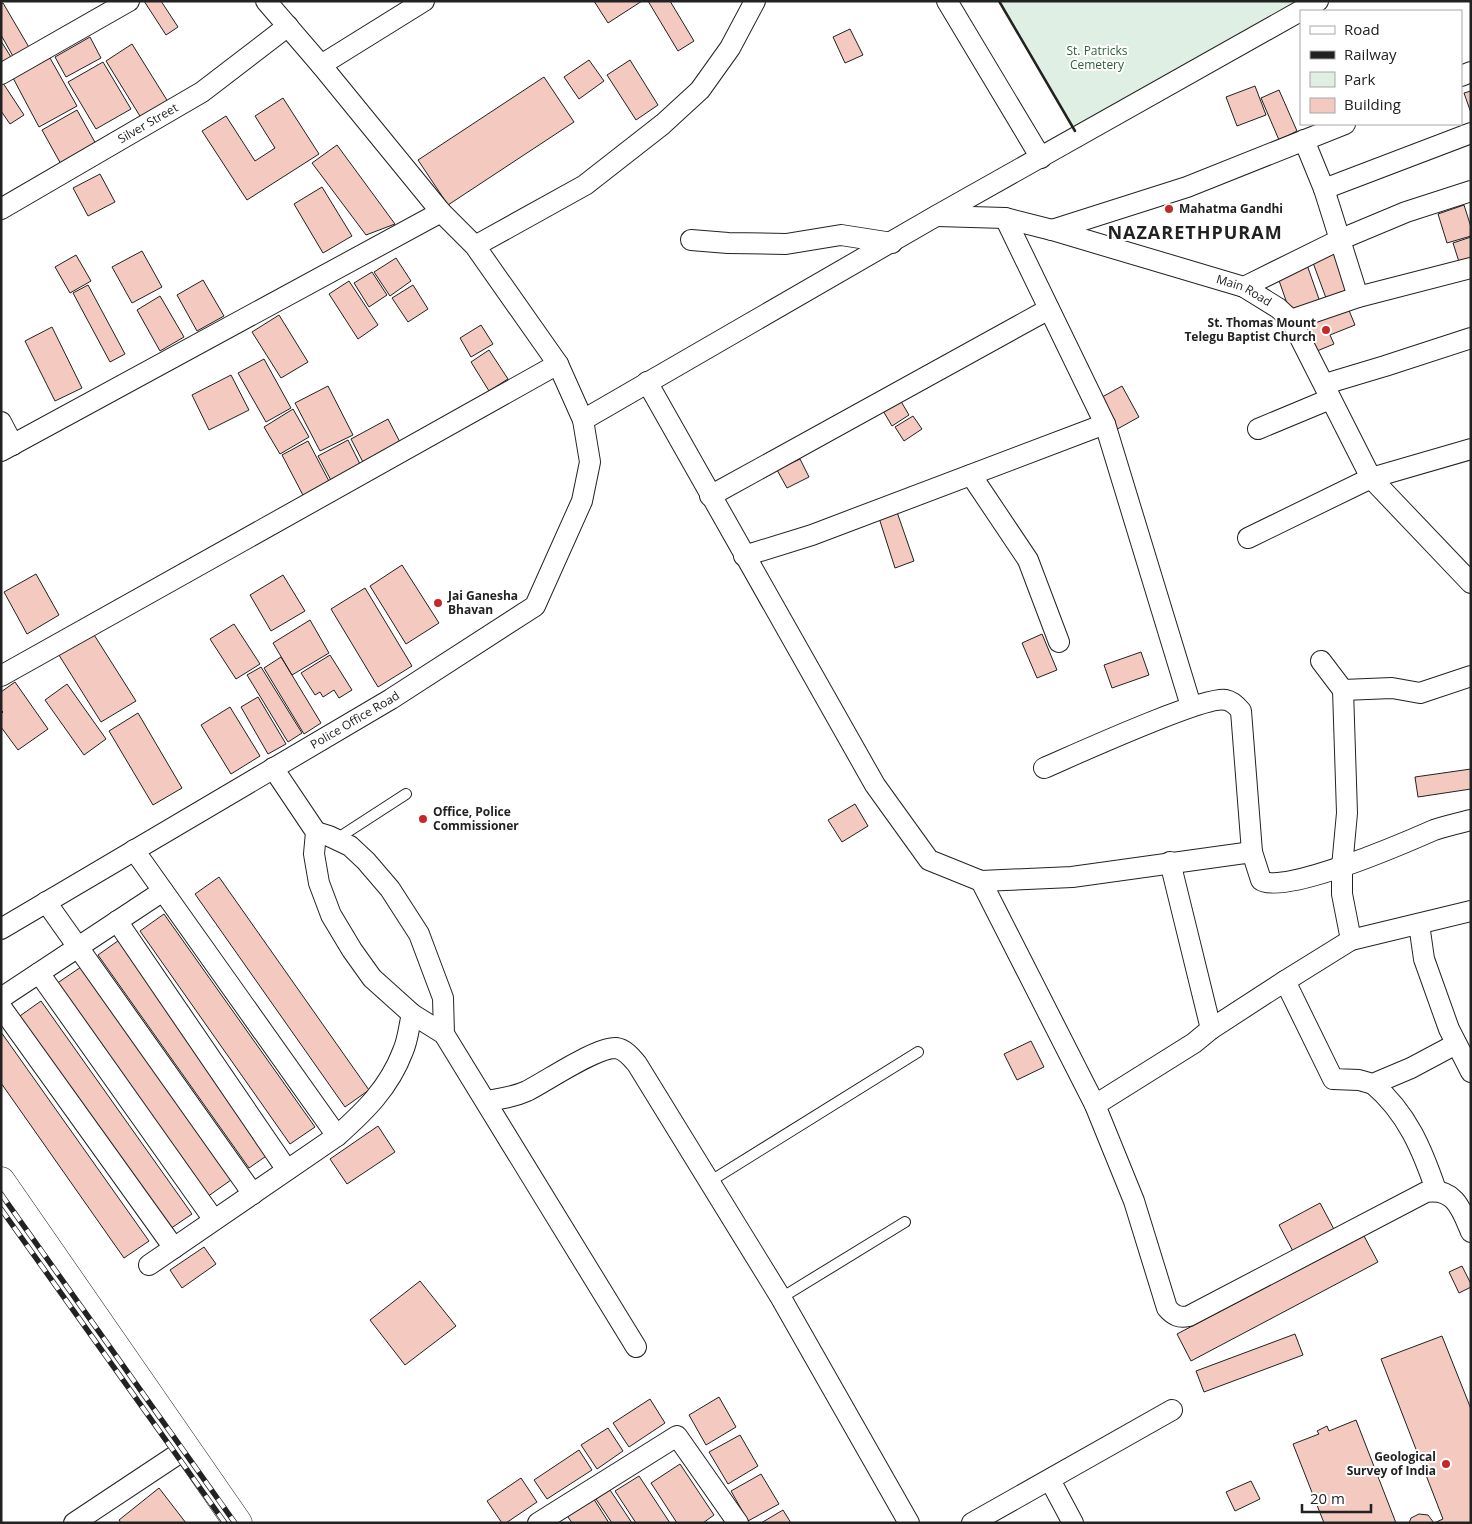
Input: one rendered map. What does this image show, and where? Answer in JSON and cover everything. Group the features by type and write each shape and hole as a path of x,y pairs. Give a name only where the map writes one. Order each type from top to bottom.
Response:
{"main road":[{"path":"1,1181 238,1523"}],"street":[{"path":"1,74 129,1"},
{"name":"Police Office Road","path":"1,929 391,699 535,606 582,502 590,462 583,420 558,364 475,246 441,212 266,1"},
{"path":"321,65 424,1"},
{"path":"475,246 585,185 663,124 700,90 730,48 755,1"},
{"path":"947,1 1041,158"},
{"path":"1302,10 1318,1"},
{"path":"583,420 936,216 1300,11"},
{"name":"Silver Street","path":"1,209 202,92 288,26"},
{"path":"1052,230 1187,187 1342,125"},
{"path":"1324,189 1471,132"},
{"path":"1304,140 1324,189 1358,297"},
{"path":"1244,287 1339,240 1406,212 1471,191"},
{"path":"1,422 7,448 441,212"},
{"name":"Main Road","path":"936,216 1005,218 1052,230 1244,287 1278,308 1290,320 1371,478 1471,583"},
{"path":"1005,218 1105,424 1191,706"},
{"path":"691,240 786,244 841,235 892,243"},
{"path":"1290,320 1358,297 1471,268"},
{"path":"710,496 1049,309"},
{"path":"1258,429 1327,391 1385,366 1471,338"},
{"path":"1,676 558,364"},
{"path":"646,382 875,785 929,860 981,881 1072,877 1252,852"},
{"path":"744,556 812,535 1105,424"},
{"path":"1248,538 1371,478 1471,448"},
{"path":"971,475 1028,560 1059,642"},
{"path":"1322,661 1342,690 1347,813 1342,867 1342,894 1351,940"},
{"path":"1342,690 1392,688 1420,692 1471,676"},
{"path":"1044,768 1191,706 1224,699 1241,711 1252,852 1261,880 1268,884 1293,881 1342,867 1375,856 1436,830 1471,820"},
{"path":"273,768 316,832 350,846 366,861 390,889 419,934 442,998 444,1034"},
{"path":"316,832 314,854 319,883 331,915 352,950 372,978 412,1014 444,1034 636,1347"},
{"path":"134,850 337,1136"},
{"path":"1170,862 1210,1029"},
{"path":"981,881 1095,1105 1134,1201 1167,1308 1173,1314 1181,1318 1189,1316 1426,1192 1436,1190 1458,1202 1471,1232"},
{"path":"1,998 163,891"},
{"path":"46,902 253,1194"},
{"path":"1095,1105 1194,1043 1210,1029 1284,981 1351,940 1471,911"},
{"path":"117,921 287,1170"},
{"path":"1419,924 1424,959 1449,1029 1471,1072"},
{"path":"39,973 214,1220"},
{"path":"1284,981 1333,1079 1359,1080 1372,1084 1389,1098 1413,1132 1425,1158 1436,1190"},
{"path":"1,1007 174,1248"},
{"path":"149,1266 337,1136 362,1114 389,1082 404,1050 412,1014"},
{"path":"1372,1084 1411,1068 1456,1044"},
{"path":"486,1102 526,1092 599,1052 617,1048 629,1054 637,1064 781,1298 909,1523"},
{"path":"972,1523 1172,1410"},
{"path":"538,1523 677,1436 738,1523"},
{"path":"74,1523 187,1448"},
{"path":"1050,1480 1073,1523"}],"lane":[{"path":"336,840 406,794"},
{"path":"710,1182 918,1052"},
{"path":"781,1298 905,1222"}],"green space":[{"name":"St. Patricks Cemetery","path":"999,1 1306,1 1077,134"}],"building":[{"path":"144,1 161,1 178,27 166,35"},
{"path":"594,1 642,1 608,23"},
{"path":"648,1 670,1 694,41 678,51"},
{"path":"3,3 30,49 14,58 1,35 1,4"},
{"path":"850,29 863,55 845,63 833,37"},
{"path":"90,37 101,58 66,77 55,57"},
{"path":"1,41 11,57 1,63"},
{"path":"132,44 170,105 143,121 106,61"},
{"path":"50,58 77,106 39,127 13,78"},
{"path":"589,60 604,81 579,99 564,77"},
{"path":"630,60 658,105 636,120 607,75"},
{"path":"103,62 131,109 96,129 68,82"},
{"path":"544,77 574,122 448,205 418,160"},
{"path":"1,80 24,115 10,124 1,111"},
{"path":"1255,86 1266,115 1237,126 1226,97"},
{"path":"1279,90 1297,131 1279,140 1261,98"},
{"path":"1471,91 1471,113 1464,93"},
{"path":"283,98 319,154 247,200 202,131 226,116 255,161 275,148 255,116"},
{"path":"77,110 97,146 62,166 42,130"},
{"path":"337,145 395,224 366,235 312,163"},
{"path":"100,174 115,202 88,216 73,188"},
{"path":"322,187 352,236 323,253 294,204"},
{"path":"1464,205 1471,227 1471,236 1447,243 1438,214"},
{"path":"1471,237 1471,265 1461,268 1453,243"},
{"path":"142,251 162,287 132,303 112,267"},
{"path":"1337,251 1351,289 1326,298 1312,260"},
{"path":"76,255 91,281 70,293 55,267"},
{"path":"396,258 411,281 390,296 374,272"},
{"path":"1306,262 1320,302 1290,312 1276,272"},
{"path":"372,272 387,295 369,307 354,283"},
{"path":"203,280 224,316 197,331 177,295"},
{"path":"349,281 378,325 358,339 329,294"},
{"path":"88,285 125,354 110,362 73,293"},
{"path":"413,285 428,309 408,322 392,298"},
{"path":"160,296 184,337 160,351 137,310"},
{"name":"St. Thomas Mount Telegu Baptist Church","path":"1346,303 1355,325 1330,335 1334,344 1317,351 1305,320"},
{"path":"279,315 308,362 281,378 252,332"},
{"path":"481,325 493,344 471,357 460,338"},
{"path":"52,327 82,388 55,401 25,341"},
{"path":"489,350 508,379 489,391 471,362"},
{"path":"264,359 291,408 266,422 238,373"},
{"path":"231,375 249,410 209,430 192,395"},
{"path":"328,386 353,435 320,451 295,403"},
{"path":"1122,386 1139,417 1112,432 1095,401"},
{"path":"899,398 909,415 892,426 882,409"},
{"path":"293,409 309,437 280,454 264,427"},
{"path":"913,416 922,429 904,441 895,427"},
{"path":"388,419 402,446 365,466 351,439"},
{"path":"348,440 362,468 333,484 318,456"},
{"path":"308,441 331,485 305,499 282,455"},
{"path":"800,459 809,477 787,488 777,470"},
{"path":"897,512 914,561 895,568 879,518"},
{"path":"402,565 439,623 406,644 370,586"},
{"path":"36,574 59,615 27,634 4,592"},
{"path":"283,575 305,611 271,631 250,595"},
{"path":"365,588 412,666 378,687 331,609"},
{"path":"310,620 329,653 292,675 273,643"},
{"path":"234,624 260,664 236,679 210,639"},
{"path":"91,630 136,701 101,722 57,652"},
{"path":"1042,634 1057,670 1037,678 1022,643"},
{"path":"1141,652 1149,675 1112,688 1104,665"},
{"path":"330,655 352,690 339,698 334,690 323,697 320,692 315,695 301,673"},
{"path":"281,657 321,723 304,734 264,668"},
{"path":"261,667 302,733 288,742 247,675"},
{"path":"15,682 48,729 18,750 1,727 1,714 3,712 1,710 1,692"},
{"path":"67,684 106,739 84,755 45,700"},
{"path":"258,697 286,744 268,754 241,707"},
{"path":"230,707 260,756 231,774 201,725"},
{"path":"138,713 182,788 153,805 109,731"},
{"path":"1471,769 1471,789 1418,797 1415,777"},
{"path":"855,804 868,826 842,842 828,820"},
{"path":"219,877 369,1090 345,1107 195,894"},
{"path":"164,914 315,1127 290,1144 140,931"},
{"path":"122,938 272,1152 249,1168 98,955"},
{"path":"81,967 231,1180 207,1197 56,984"},
{"path":"41,1001 192,1214 167,1231 17,1018"},
{"path":"1,1032 149,1241 124,1258 1,1083"},
{"path":"1031,1041 1044,1067 1017,1080 1004,1054"},
{"path":"378,1126 395,1152 347,1184 330,1159"},
{"path":"1320,1203 1336,1233 1295,1255 1279,1225"},
{"path":"1364,1236 1378,1262 1191,1361 1177,1334"},
{"path":"204,1247 216,1264 182,1288 170,1270"},
{"path":"1462,1266 1471,1287 1459,1293 1449,1272"},
{"path":"420,1281 456,1326 405,1365 370,1320"},
{"path":"1295,1334 1303,1355 1204,1392 1196,1371"},
{"name":"Geological Survey of India","path":"1442,1336 1471,1409 1471,1523 1434,1523 1443,1519 1381,1359"},
{"path":"719,1397 736,1427 706,1445 689,1415"},
{"path":"650,1399 665,1423 629,1447 613,1423"},
{"name":"Geological Survey of India","path":"1356,1420 1396,1523 1324,1523 1293,1444 1319,1434 1317,1431 1327,1426 1329,1431"},
{"path":"608,1428 623,1451 597,1469 581,1445"},
{"path":"740,1435 758,1466 728,1484 709,1452"},
{"path":"579,1450 592,1470 547,1499 534,1480"},
{"path":"680,1464 714,1515 703,1523 677,1523 651,1483"},
{"path":"761,1474 779,1504 748,1521 731,1491"},
{"path":"639,1476 670,1523 636,1523 615,1491"},
{"path":"521,1478 537,1502 506,1523 502,1523 487,1501"},
{"path":"1251,1481 1260,1499 1235,1511 1226,1492"},
{"path":"159,1488 186,1523 121,1523 119,1520"},
{"path":"610,1490 632,1523 612,1523 596,1499"},
{"path":"590,1493 609,1523 572,1523 564,1511"},
{"path":"783,1510 791,1523 761,1523"},
{"name":"Geological Survey of India","path":"1419,1514 1428,1515 1434,1523 1409,1523 1411,1518"}],"railway":[{"path":"1,1194 235,1523"},
{"path":"1,1209 225,1523"}],"wall":[{"path":"999,1 1075,131"}],"place":[{"name":"Mahatma Gandhi","path":"1169,209"},
{"name":"St. Thomas Mount Telegu Baptist Church","path":"1326,330"},
{"name":"Jai Ganesha Bhavan","path":"438,603"},
{"name":"Office, Police Commissioner","path":"423,819"},
{"name":"Geological Survey of India","path":"1446,1464"}],"district":[{"name":"NAZARETHPURAM","path":"1195,233"}]}
